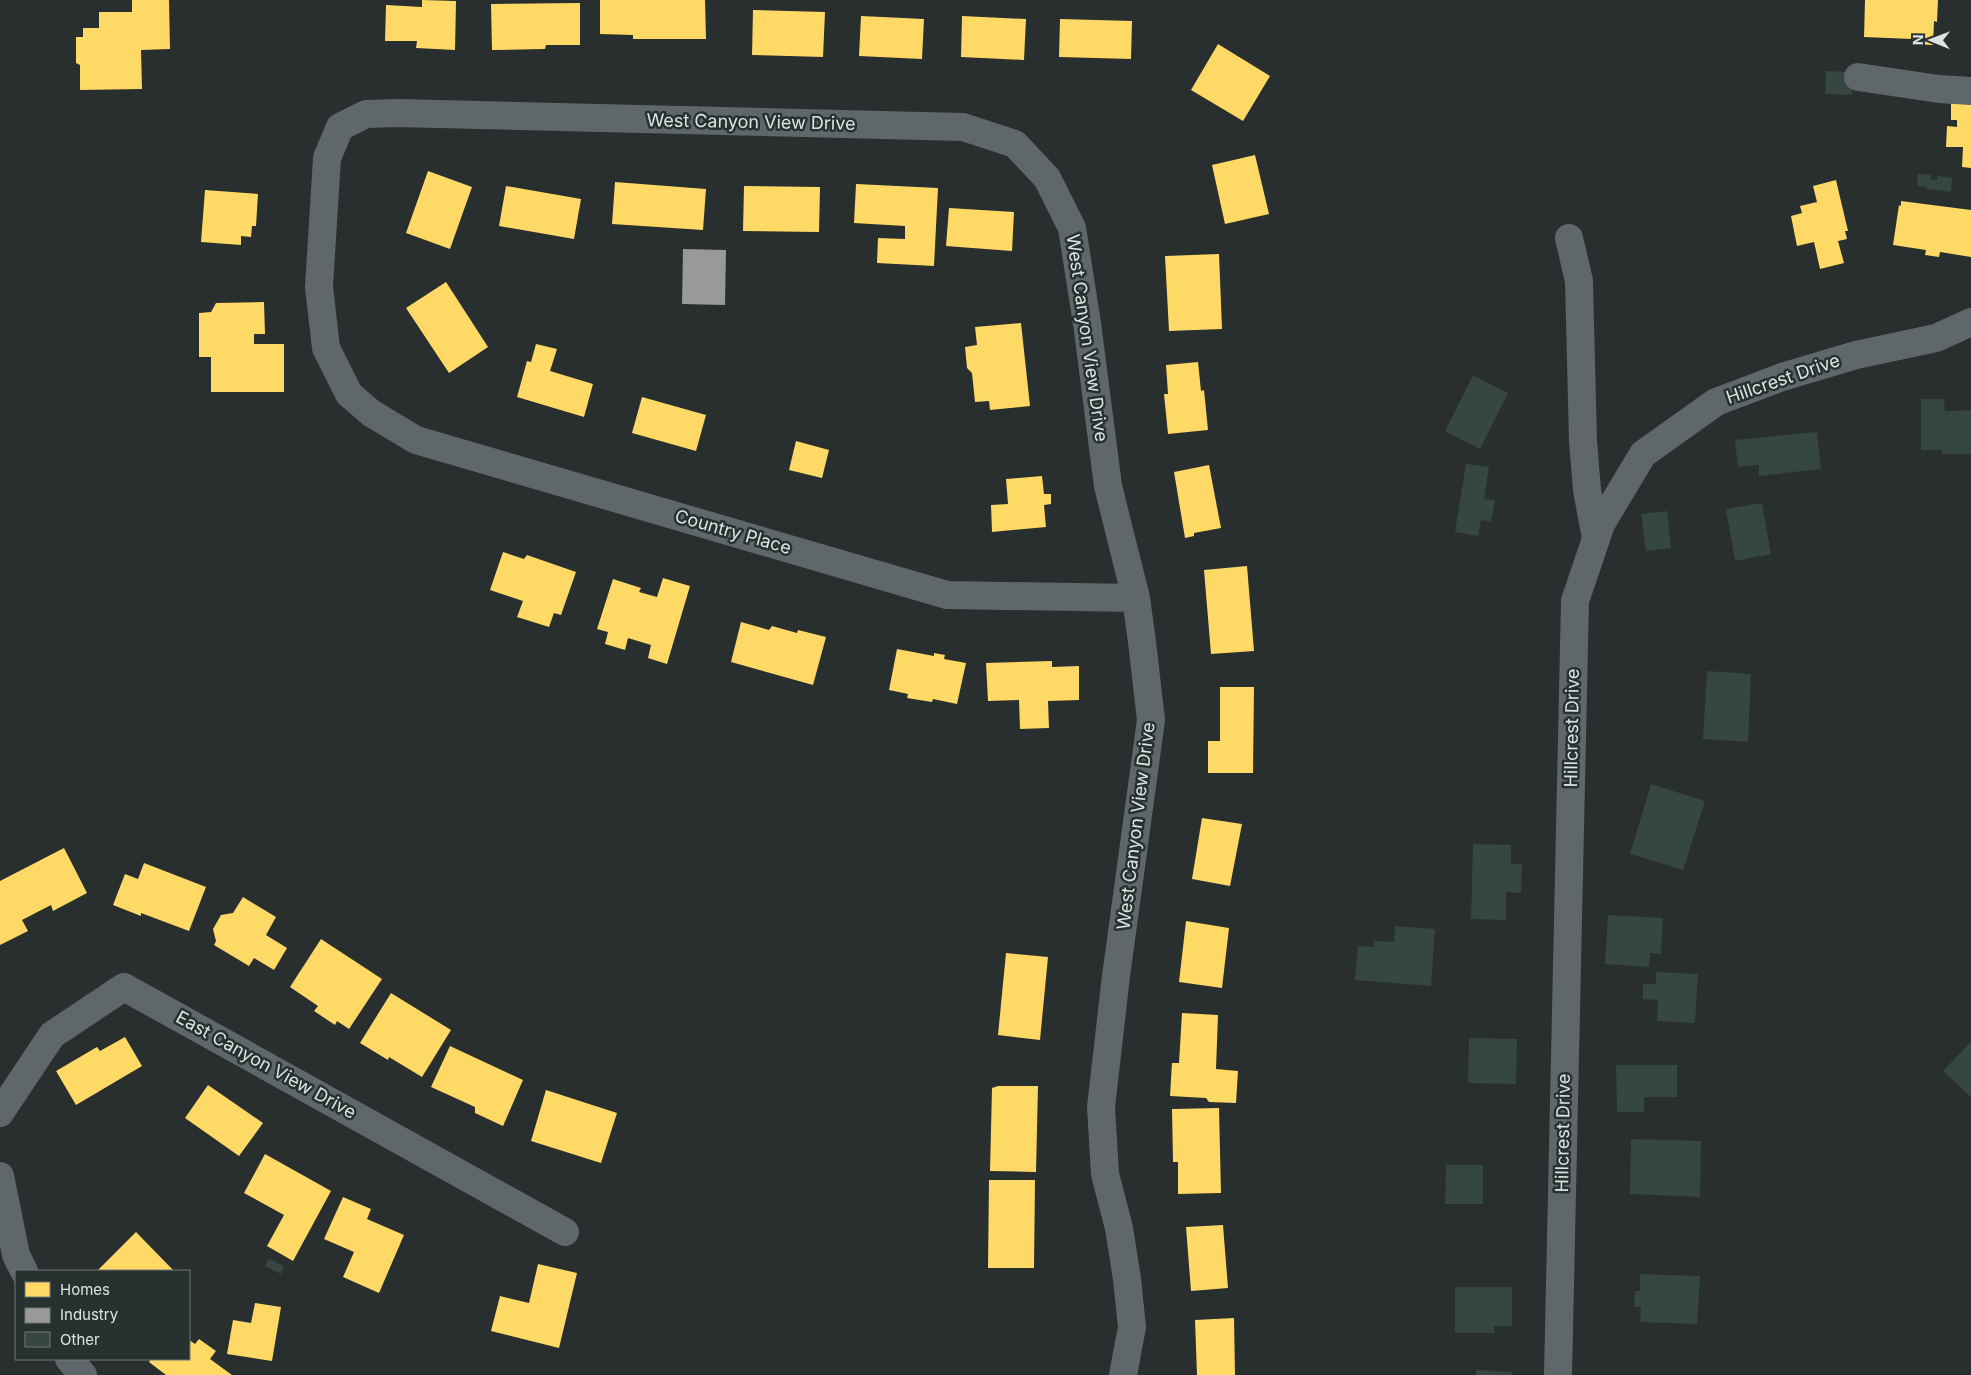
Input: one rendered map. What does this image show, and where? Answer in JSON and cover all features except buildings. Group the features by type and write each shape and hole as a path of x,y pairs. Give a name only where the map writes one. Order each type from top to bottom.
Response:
{"street":[{"path":"1858,77 1939,89 1971,91"},
{"name":"West Canyon View Drive","path":"349,394 326,348 319,277 327,158 340,128 366,114 398,113 963,127 1015,144 1047,178 1072,228 1087,323 1108,486 1136,598 1151,720 1101,1107 1105,1174 1119,1228 1132,1327 1123,1375"},
{"path":"1569,238 1579,281 1583,441 1587,490 1596,538"},
{"name":"Hillcrest Drive","path":"1558,1375 1575,602 1601,524 1642,454 1716,402 1782,377 1856,355 1936,338 1971,322"},
{"name":"Country Place","path":"349,394 371,412 416,440 947,595 1136,598"},
{"name":"East Canyon View Drive","path":"0,1113 52,1035 124,987 565,1232"},
{"path":"0,1176 16,1255 24,1270"},
{"path":"70,1360 82,1375"}]}
